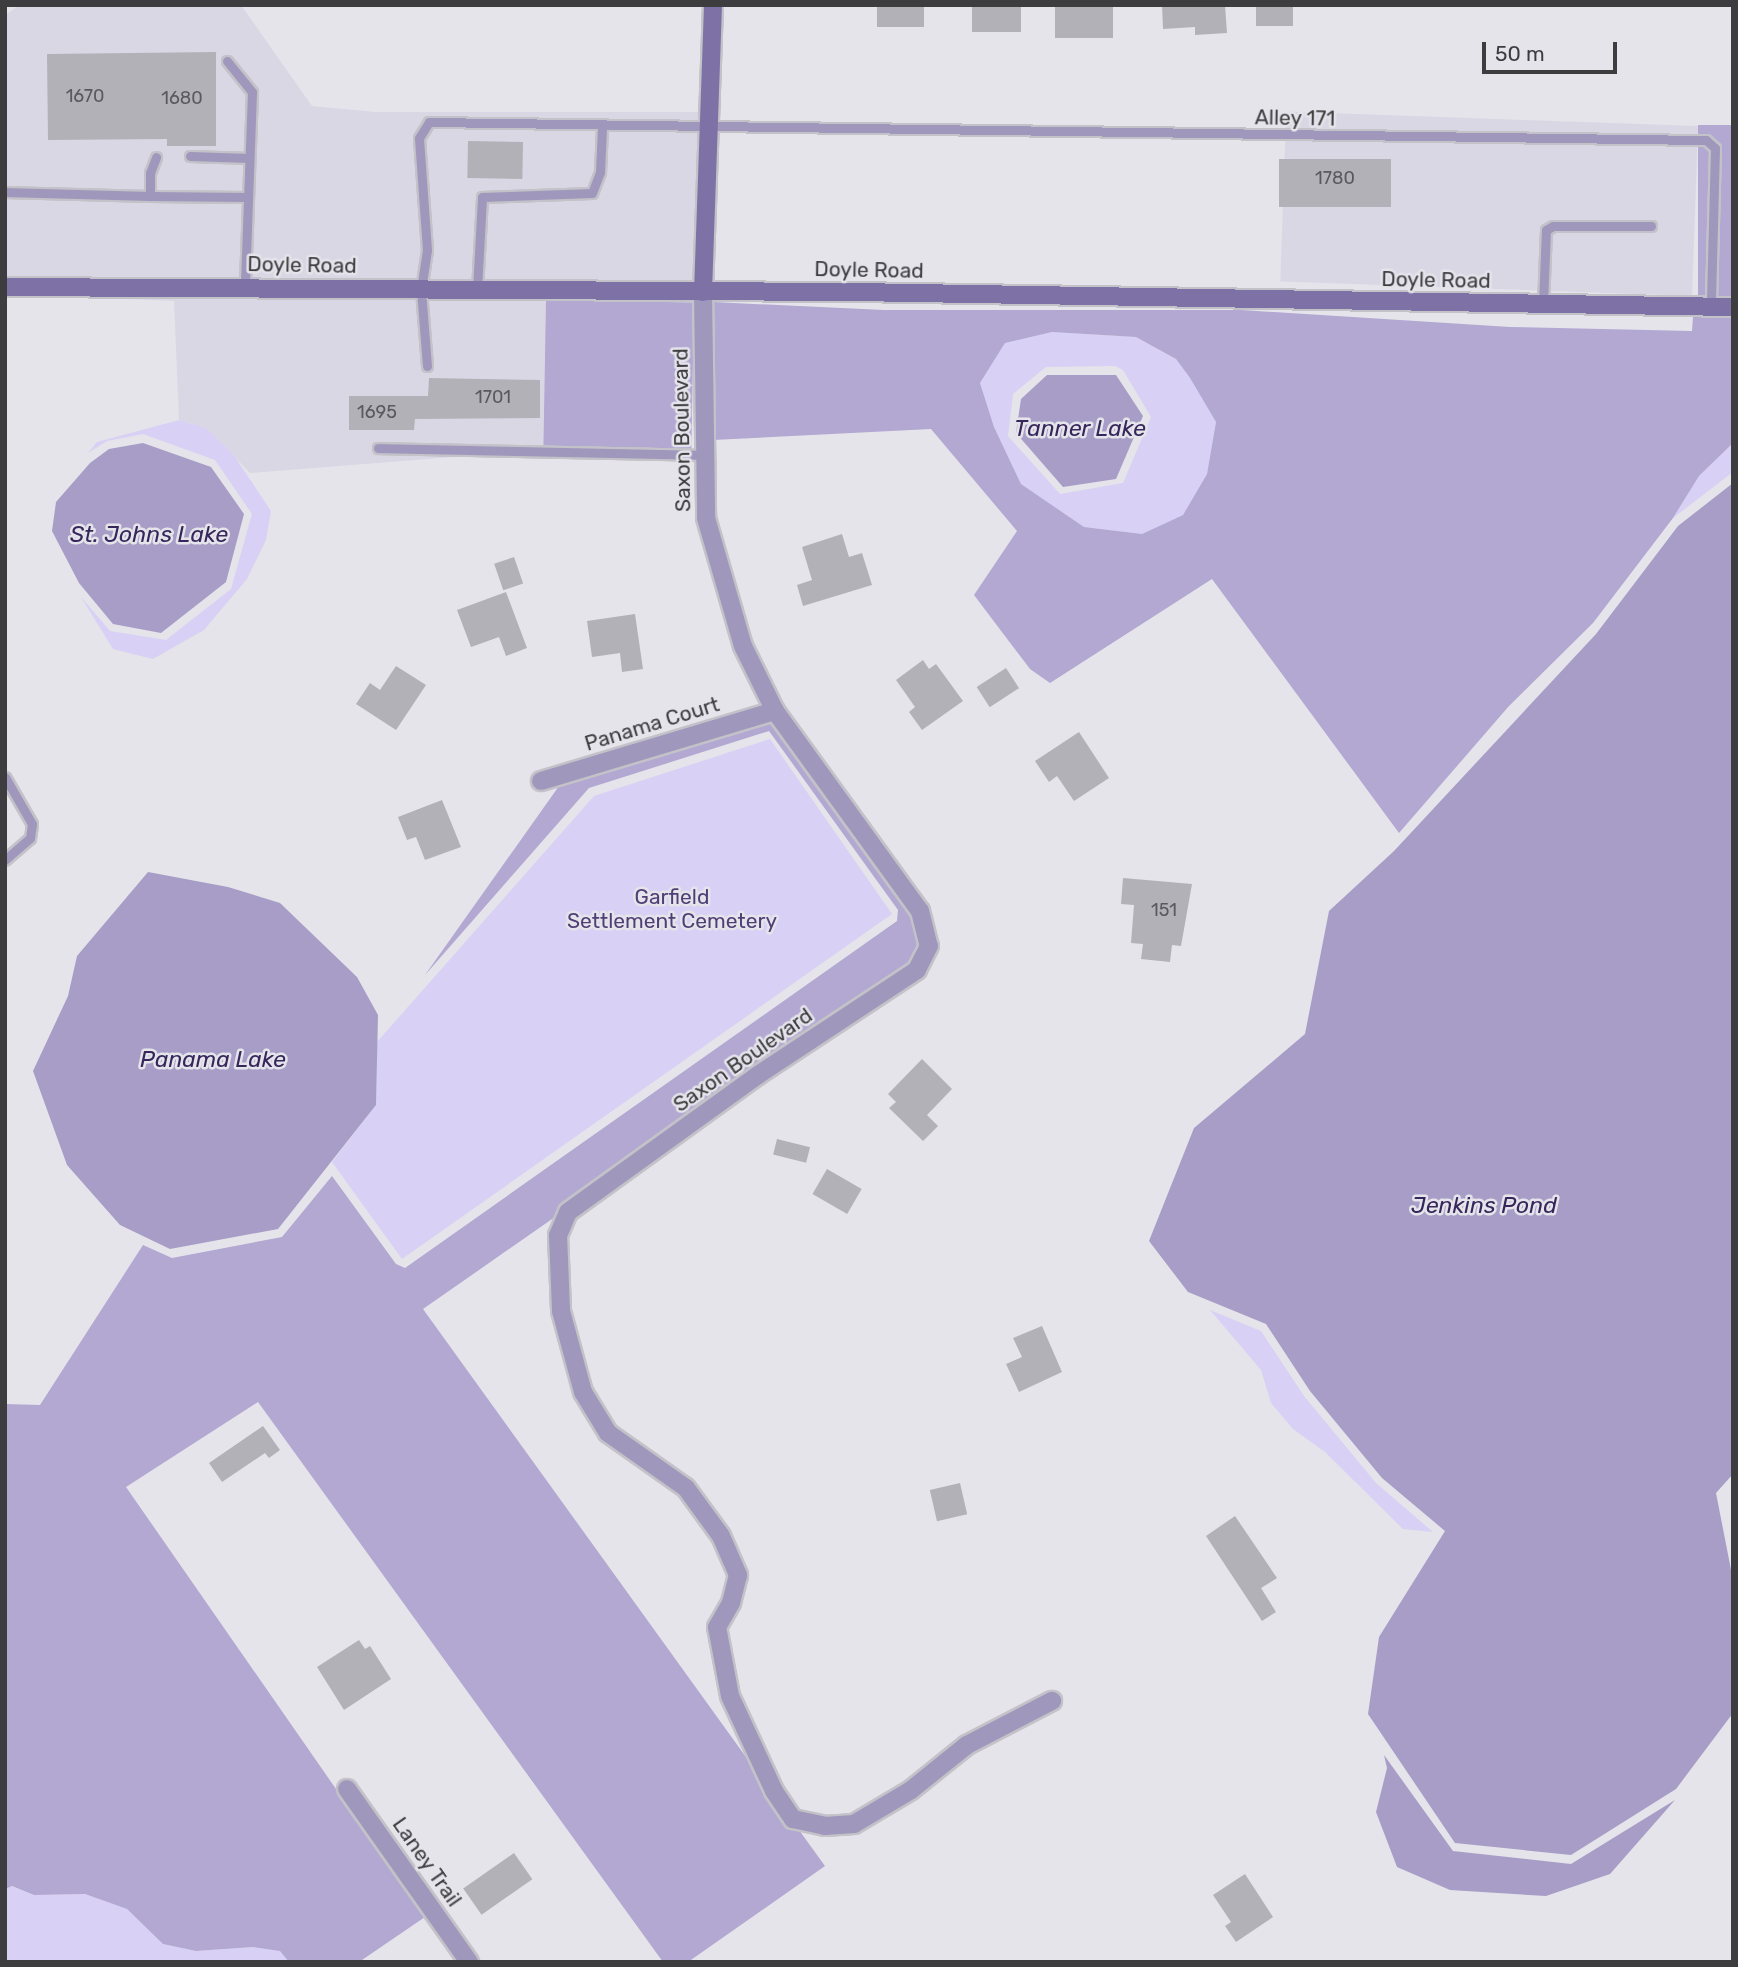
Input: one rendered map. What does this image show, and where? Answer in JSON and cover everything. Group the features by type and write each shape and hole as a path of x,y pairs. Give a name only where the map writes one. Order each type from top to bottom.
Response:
{"main road":[{"name":"Saxon Boulevard","path":"703,292 712,129 713,5"},
{"name":"Doyle Road","path":"5,287 703,292 1733,307"}],"street":[{"name":"Saxon Boulevard","path":"703,292 703,455 706,518 721,580 743,646 775,711 920,911 929,946 917,970 758,1075 568,1212 558,1235 561,1311 580,1381 608,1433 686,1488 721,1536 738,1575 731,1603 717,1627 730,1696 774,1791 793,1819 825,1826 854,1824 911,1790 967,1745 1052,1701"},
{"name":"Panama Court","path":"541,781 775,711"},
{"name":"Laney Trail","path":"347,1788 469,1962"}],"lane":[{"path":"227,61 252,92 244,287"},
{"name":"Alley 171","path":"421,290 427,250 419,138 429,122 601,128 1706,140 1715,148 1711,306"},
{"path":"477,290 482,197 592,193 600,172 601,128"},
{"path":"190,156 249,158"},
{"path":"150,196 150,173 156,157"},
{"path":"5,192 247,198"},
{"path":"1543,304 1546,230 1553,226 1651,226"},
{"path":"421,290 427,366"},
{"path":"377,448 703,455"},
{"path":"5,776 32,824 30,838 5,860"}],"shaded area":[{"path":"20,5 241,5 312,106 376,112 703,112 694,282 5,277 5,15"},
{"path":"1286,112 1698,126 1692,296 1280,282"},
{"path":"1698,125 1733,125 1733,297 1698,297"},
{"path":"61,296 546,300 553,449 250,473 206,428 179,420 174,301"},
{"path":"546,300 694,303 691,452 543,449"},
{"path":"713,302 884,310 1241,310 1510,327 1692,331 1693,316 1733,317 1733,443 1699,476 1673,518 1593,623 1509,706 1399,833 1212,579 1050,683 1030,669 974,595 1017,531 931,429 713,440","holes":["1052,332 1136,337 1176,359 1216,422 1207,474 1183,515 1142,534 1084,527 1021,484 994,427 980,383 1005,343"]},
{"path":"771,723 911,915 919,944 910,962 752,1067 562,1204 555,1217 423,1309 751,1764 786,1824 799,1830 825,1866 688,1962 663,1962 258,1402 126,1487 425,1917 359,1962 289,1962 280,1951 253,1947 196,1951 163,1944 127,1909 85,1894 34,1895 12,1886 5,1889 5,1404 40,1405 143,1245 172,1258 282,1237 332,1176 396,1264 405,1268 897,921 898,910 769,731 589,788 425,975 559,786"}],"green space":[{"path":"1052,332 1136,337 1176,359 1216,422 1207,474 1183,515 1142,534 1084,527 1021,484 994,427 980,383 1005,343","holes":["1115,366 1123,370 1151,417 1123,483 1060,494 1008,436 1013,394 1046,367"]},
{"path":"179,420 206,428 233,454 271,511 266,540 247,579 204,630 153,659 113,649 81,597 110,631 166,640 231,589 252,514 215,460 143,434 107,441 88,453 97,442"},
{"path":"1733,443 1733,472 1673,518 1699,476"},
{"name":"Garfield Settlement Cemetery","path":"770,739 892,914 402,1259 332,1162 376,1105 377,1042 594,796"},
{"path":"1210,1310 1261,1331 1304,1396 1376,1483 1433,1532 1403,1529 1325,1452 1293,1429 1271,1403 1261,1370"},
{"path":"11,1886 34,1895 85,1894 127,1909 163,1944 196,1951 253,1947 281,1951 289,1962 5,1962 5,1889"}],"water":[{"name":"Tanner Lake","path":"1047,375 1116,375 1143,416 1116,479 1063,487 1016,433 1021,399"},
{"name":"St. Johns Lake","path":"143,443 211,467 244,514 226,582 161,633 113,624 79,583 52,531 56,502 90,463 109,449"},
{"name":"Jenkins Pond","path":"1733,483 1733,1474 1716,1493 1733,1580 1733,1713 1676,1789 1571,1855 1455,1843 1368,1714 1379,1637 1445,1531 1382,1478 1310,1391 1266,1324 1188,1292 1149,1241 1194,1128 1305,1034 1329,911 1394,851 1596,634 1678,526"},
{"name":"Panama Lake","path":"148,872 228,887 280,903 357,977 378,1015 376,1105 278,1229 170,1249 120,1225 67,1165 33,1071 68,996 77,956"},
{"path":"1384,1755 1453,1851 1571,1864 1675,1800 1610,1874 1546,1896 1450,1890 1397,1867 1376,1812 1387,1768"}],"building":[{"path":"877,5 924,5 924,27 877,27"},
{"path":"972,5 1021,5 1021,32 972,32"},
{"path":"1055,5 1113,5 1113,38 1055,38"},
{"path":"1162,5 1225,5 1227,33 1195,35 1195,27 1163,29"},
{"path":"1256,5 1293,5 1293,26 1256,26"},
{"path":"216,52 216,146 167,146 167,139 48,140 47,54"},
{"path":"468,141 523,142 522,179 467,178"},
{"path":"1279,159 1391,159 1391,207 1279,207"},
{"path":"429,378 540,380 540,418 415,419 414,430 349,430 349,396 428,396"},
{"path":"842,534 849,557 862,553 872,585 803,606 797,585 812,580 802,547"},
{"path":"514,557 523,583 503,590 494,564"},
{"path":"506,592 527,648 506,656 499,637 471,647 457,610"},
{"path":"635,614 643,669 622,672 620,653 592,657 587,621"},
{"path":"923,660 929,669 936,664 963,701 922,730 909,712 915,707 896,680"},
{"path":"396,666 426,685 396,730 356,704 370,683 380,690"},
{"path":"1006,668 1019,688 990,707 977,687"},
{"path":"1079,732 1109,778 1074,801 1057,776 1049,782 1035,761"},
{"path":"442,800 461,847 425,860 416,837 407,840 398,817"},
{"path":"1123,878 1192,884 1181,946 1172,945 1170,962 1141,959 1143,944 1131,943 1134,905 1121,904"},
{"path":"922,1059 952,1089 927,1115 938,1126 923,1141 889,1108 896,1102 888,1094"},
{"path":"777,1139 810,1147 806,1163 773,1155"},
{"path":"827,1169 862,1189 847,1214 812,1194"},
{"path":"1042,1326 1062,1372 1019,1392 1006,1364 1022,1357 1013,1338"},
{"path":"263,1426 280,1450 269,1458 265,1453 222,1482 209,1463"},
{"path":"960,1483 967,1514 937,1521 930,1490"},
{"path":"1235,1516 1277,1578 1261,1588 1276,1612 1262,1621 1206,1536"},
{"path":"359,1640 365,1649 370,1646 391,1679 344,1710 317,1667"},
{"path":"514,1853 532,1879 482,1915 463,1889"},
{"path":"1245,1874 1273,1917 1236,1942 1225,1926 1231,1922 1213,1895"}]}
